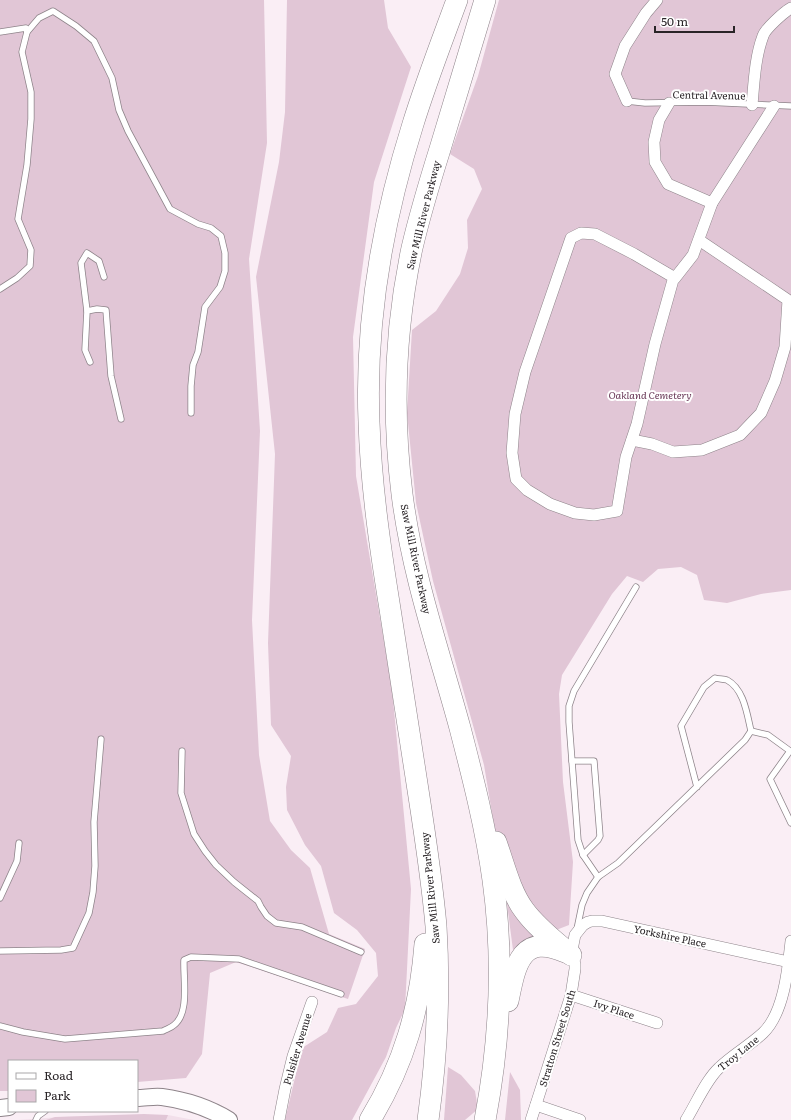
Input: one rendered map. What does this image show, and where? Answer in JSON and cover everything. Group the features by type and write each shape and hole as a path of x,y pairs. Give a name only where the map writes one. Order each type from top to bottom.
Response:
{"highway":[{"name":"Saw Mill River Parkway","path":"428,1120 435,1058 437,989 436,926 430,869 374,502 370,442 369,382 370,344 378,276 394,195 413,123 457,0"},
{"name":"Saw Mill River Parkway","path":"485,0 431,178 412,249 402,307 397,381 398,457 408,533 424,600 470,766 487,842 493,880 498,936 498,1014 494,1066 485,1120"},
{"path":"470,766 510,881 519,902 538,927 571,955"},
{"path":"370,1120 395,1074 407,1044 416,1010 423,967 430,869"},
{"path":"494,1066 514,974 520,959 526,952 542,946 556,948 571,955"}],"street":[{"path":"626,101 615,74 626,46 646,13 657,0"},
{"path":"752,105 756,65 763,35 784,12 791,8"},
{"path":"669,103 659,120 654,142 655,162 668,184 712,203"},
{"path":"675,278 634,254 595,234 581,233 571,238 525,372 515,414 512,453 516,479 527,490 550,504 575,513 594,515 616,511 626,457 637,424 655,344 673,280 675,278 694,256 712,203 774,106"},
{"path":"632,440 652,444 672,452 702,450 733,438 740,435 761,413 775,381 785,347 788,300 699,240"},
{"name":"Yorkshire Place","path":"576,935 583,925 588,922 602,921 789,962"},
{"path":"571,955 576,935"},
{"name":"Troy Lane","path":"687,1119 718,1068 764,1033 777,1012 784,990 791,941"},
{"name":"Stratton Street South","path":"531,1120 571,995 575,964 571,955"},
{"name":"Ivy Place","path":"571,995 657,1023"},
{"name":"Pulsifer Avenue","path":"279,1120 293,1056 312,1002"},
{"path":"138,1098 160,1097 178,1100 207,1109 229,1120"},
{"path":"536,1105 580,1120"}],"lane":[{"path":"0,289 17,278 30,266 31,250 18,219 26,165 31,92 22,52 27,32 39,18 53,11 76,26 94,41 112,78 119,110 128,131 170,209 198,224 211,228 221,236 225,253 225,271 220,286 205,307 198,352 193,364 190,386 192,413"},
{"path":"0,32 26,28 27,32"},
{"name":"Central Avenue","path":"626,101 669,103 705,102 791,106"},
{"path":"90,362 85,350 87,310 81,263 87,253 98,261 104,277"},
{"path":"87,310 106,310 111,376 121,418"},
{"path":"598,877 584,855 578,840 569,706 574,691 636,587"},
{"path":"576,935 582,905 587,893 598,877 618,864 697,787 745,740 751,731 746,709 739,691 727,680 715,678 704,687 681,726 697,787"},
{"path":"751,731 768,735 790,750 770,779 791,823"},
{"path":"0,951 62,950 73,948 89,913 93,892 95,866 94,822 101,739"},
{"path":"182,751 181,793 194,834 216,865 258,901 267,916 276,923 302,927 361,952"},
{"path":"572,761 594,761 600,836 584,855"},
{"path":"0,898 17,862 19,842"},
{"path":"0,1026 23,1032 65,1039 163,1031 174,1025 182,1015 184,1004 184,960 191,957 239,959 341,994"},
{"path":"36,1120 38,1116 44,1112"}],"shaded area":[{"path":"168,1115 194,1120 18,1120 60,1117"}],"green space":[{"path":"0,0 264,0 267,143 249,259 260,431 252,620 259,755 270,821 291,850 310,868 329,934 365,949 348,999 236,962 210,973 202,1054 186,1078 138,1082 138,1060 8,1060 8,1091 0,1091"},
{"path":"287,0 384,0 388,28 411,67 374,182 353,337 356,476 392,689 411,889 405,1009 396,1028 386,1057 352,1120 285,1120 302,1048 327,1032 338,1008 356,1004 378,976 376,953 357,930 334,913 321,866 305,845 287,810 286,787 291,756 271,725 268,643 275,454 256,277 279,162 285,112"},
{"name":"Oakland Cemetery","path":"499,0 791,0 791,590 761,594 727,603 704,600 697,575 681,567 658,569 643,582 627,576 612,594 562,675 559,694 563,782 573,862 569,925 533,939 513,950 484,765 433,581 416,503 407,413 412,330 436,311 460,274 468,248 467,220 482,189 474,169 450,154 478,76"},
{"path":"448,1067 461,1075 475,1091 478,1109 465,1120 444,1120"},
{"path":"510,1072 520,1090 521,1120 505,1120"},
{"path":"144,1114 168,1115 166,1120 46,1120 55,1117"}]}
